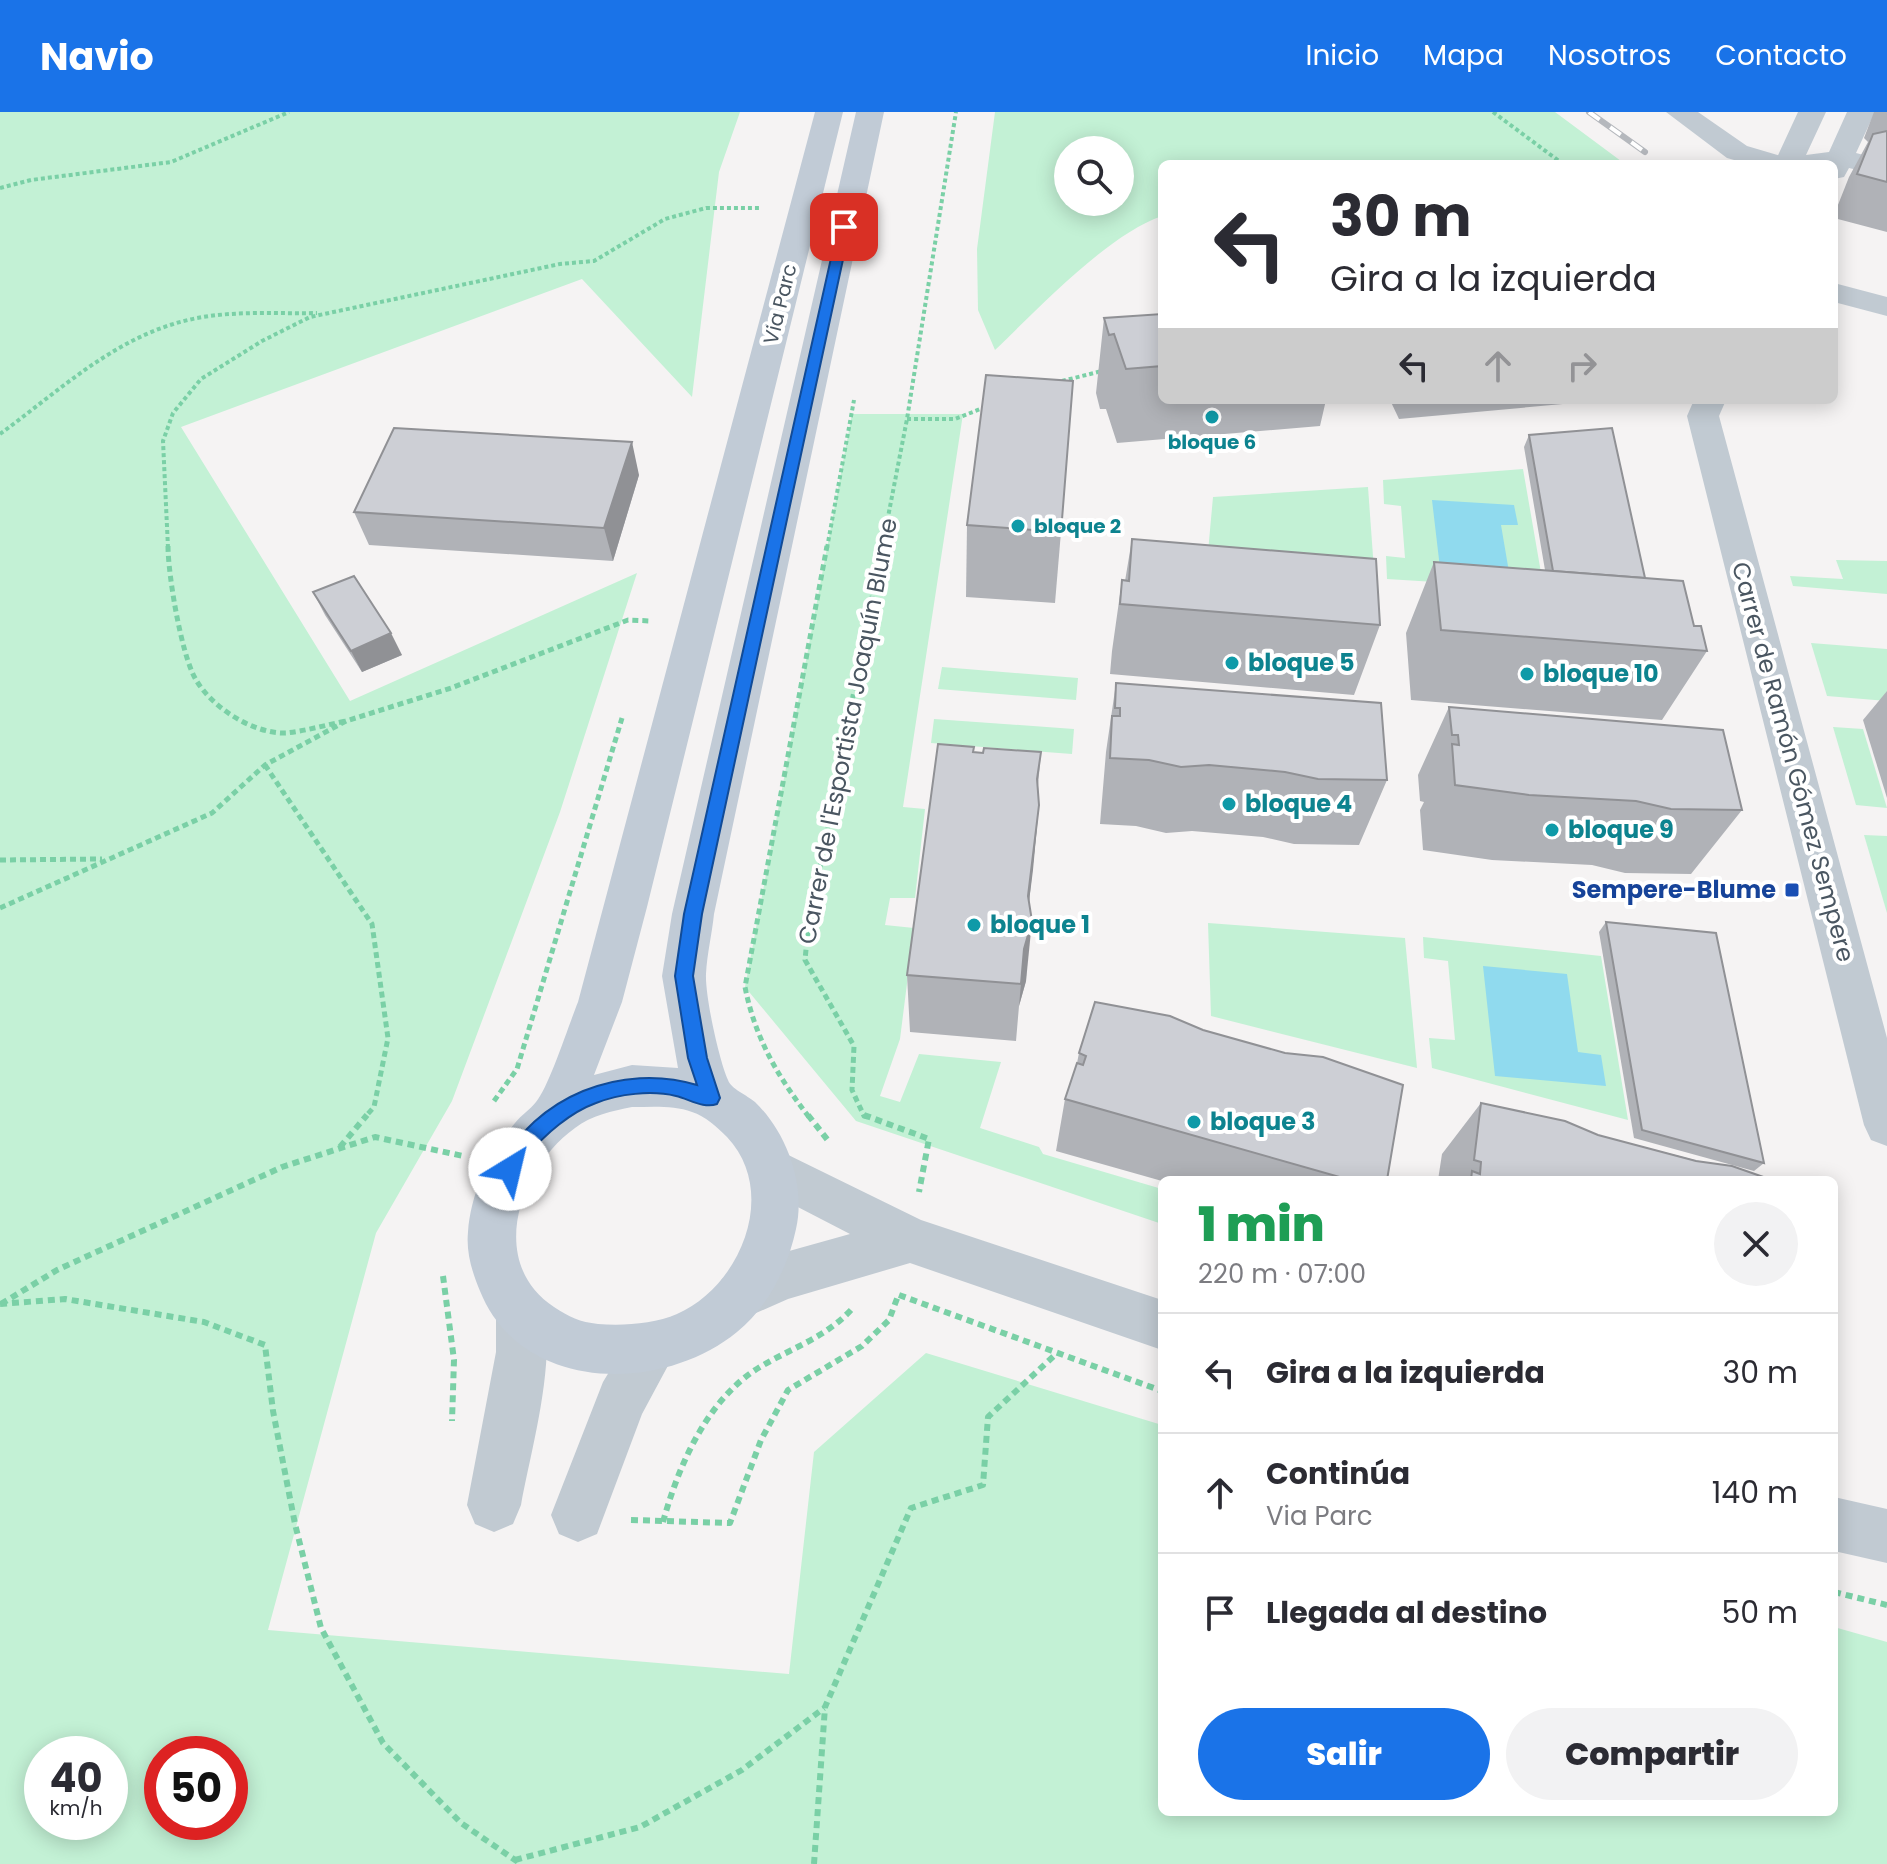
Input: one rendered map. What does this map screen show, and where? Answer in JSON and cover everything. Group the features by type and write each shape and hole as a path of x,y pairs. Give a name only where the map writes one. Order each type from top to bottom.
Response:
{"main road":[{"name":"Via Parc","path":"555,1116 600,1002 829,112"},
{"name":"Via Parc","path":"710,1098 698,1058 684,976 693,914 870,112"},
{"path":"632,1086 673,1086 710,1098 737,1115 759,1140 772,1169 777,1200 773,1233 760,1266 740,1296 701,1328 653,1347 604,1351 558,1340 521,1313 498,1276 490,1233 498,1189 521,1149 555,1116 592,1096 632,1086"}],"street":[{"path":"1680,112 1737,152 1764,160"},
{"path":"1790,160 1812,112"},
{"path":"1838,162 1861,112"},
{"path":"1838,164 1887,169"},
{"path":"1838,293 1887,307"},
{"name":"Carrer de Ramón Gómez Sempere","path":"1708,404 1703,416 1887,1125"},
{"path":"772,1169 892,1245 1158,1324"},
{"path":"740,1296 782,1277 892,1245"},
{"path":"494,1505 522,1352 521,1313"},
{"path":"578,1515 621,1400 653,1347"},
{"path":"1838,1525 1887,1536"}],"path":[{"path":"0,188 31,180 171,162 289,112"},
{"name":"Carrer de l'Esportista Joaquín Blume","path":"956,112 911,400 808,929 805,960 854,1046 852,1090 864,1116 929,1139 892,1245 898,1295 1057,1353"},
{"path":"1493,112 1558,160"},
{"path":"651,621 628,620 451,688 346,721 283,733 242,722 214,704 194,677 183,638 168,560 169,518 163,485 163,441 173,413 201,379 262,341 310,317 560,264 594,261 665,219 706,208 766,208"},
{"path":"0,434 134,338 187,320 331,312"},
{"path":"1057,383 1115,369"},
{"path":"837,1152 792,1096 760,1047 748,1011 745,987 855,399"},
{"path":"907,419 955,419 998,402"},
{"path":"0,908 212,813 265,765 346,721"},
{"path":"265,765 372,924 388,1038 374,1107 339,1148"},
{"path":"0,860 107,859"},
{"path":"463,1156 375,1137 339,1148 282,1167 57,1270 0,1304 65,1299 204,1322 265,1345 273,1411 292,1510 321,1628 383,1743 461,1823 518,1862 640,1827 742,1770 825,1707"},
{"path":"663,1522 675,1477 702,1427 743,1379 835,1327 850,1311 892,1245"},
{"path":"814,1864 825,1707 911,1508 983,1485 988,1417 1057,1353 1158,1390"},
{"path":"1838,1593 1887,1605"}],"green space":[{"path":"0,112 740,112 719,172 692,397 582,279 181,427 350,701 637,573 560,812 452,1101 376,1233 268,1630 789,1674 814,1452 926,1353 1158,1424 1158,1816 1838,1816 1838,1628 1887,1642 1887,1864 0,1864"},
{"path":"995,112 1555,112 1620,160 1158,160 1158,218 1119,239 1096,256 995,350 978,310 977,249"},
{"path":"852,414 963,414 903,807 925,809 915,898 890,898 885,925 914,928 900,1039 880,1096 900,1102 919,1054 1001,1062 980,1128 1039,1147 1043,1154 1158,1188 1158,1223 856,1121 745,987"},
{"path":"1523,469 1548,613 1483,585 1387,579 1386,556 1405,558 1401,506 1384,504 1383,480"},
{"path":"1368,487 1375,584 1206,574 1213,497"},
{"path":"1836,560 1887,561 1887,594 1793,586 1790,576 1843,579"},
{"path":"1811,643 1887,649 1887,701 1827,696"},
{"path":"942,667 1078,678 1076,700 938,689"},
{"path":"934,719 1074,729 1072,754 931,743"},
{"path":"1833,727 1863,729 1887,808 1856,805"},
{"path":"1864,835 1887,836 1887,913"},
{"path":"1208,923 1405,938 1417,1068 1211,1016"},
{"path":"1423,937 1601,956 1628,1120 1432,1068 1429,1038 1455,1040 1448,961 1424,958"}],"water":[{"path":"1432,500 1514,505 1518,525 1501,525 1509,572 1440,568"},
{"path":"1483,966 1567,974 1578,1052 1601,1055 1606,1086 1495,1076"}],"building":[{"path":"1887,131 1887,182 1857,174 1873,134"},
{"path":"1158,314 1158,366 1126,369 1114,334 1109,335 1104,318"},
{"path":"986,375 1073,381 1061,532 967,525"},
{"path":"394,428 632,442 604,528 354,512"},
{"path":"1612,428 1645,578 1553,571 1529,435"},
{"path":"1132,539 1376,559 1380,625 1120,604 1122,580 1129,581"},
{"path":"1434,562 1683,581 1694,626 1701,626 1707,651 1441,630"},
{"path":"354,576 391,633 351,651 313,592"},
{"path":"1116,683 1381,703 1387,780 1318,779 1285,772 1209,765 1181,767 1149,760 1110,758 1112,716 1120,716 1120,708 1115,708"},
{"path":"1449,707 1723,730 1742,810 1671,809 1636,801 1529,795 1455,785 1452,744 1459,745 1458,735 1452,735"},
{"name":"bloque 1","path":"938,744 974,747 973,752 983,753 984,748 1041,752 1037,779 1039,805 1028,896 1032,921 1024,949 1021,984 907,975"},
{"path":"1606,922 1716,933 1764,1163 1642,1130"},
{"path":"1095,1002 1170,1016 1203,1030 1285,1053 1323,1057 1403,1085 1388,1176 1336,1176 1065,1099 1077,1063 1083,1065 1086,1056 1079,1053"},
{"path":"1481,1103 1565,1121 1598,1135 1696,1161 1732,1166 1761,1176 1471,1176 1472,1171 1480,1174 1481,1162 1474,1160"}],"railway":[{"path":"1589,112 1645,152"}],"place":[{"name":"bloque 6","path":"1212,417"},
{"name":"bloque 2","path":"1018,526"},
{"name":"bloque 5","path":"1232,663"},
{"name":"bloque 10","path":"1527,674"},
{"name":"bloque 4","path":"1229,804"},
{"name":"bloque 9","path":"1552,830"},
{"name":"Sempere-Blume","path":"1792,890"},
{"name":"bloque 1","path":"974,925"},
{"name":"bloque 3","path":"1194,1122"}],"route":[{"path":"510,1169 521,1149 555,1116 592,1096 632,1086 673,1086 710,1098 698,1058 684,976 693,914 844,227"}]}
